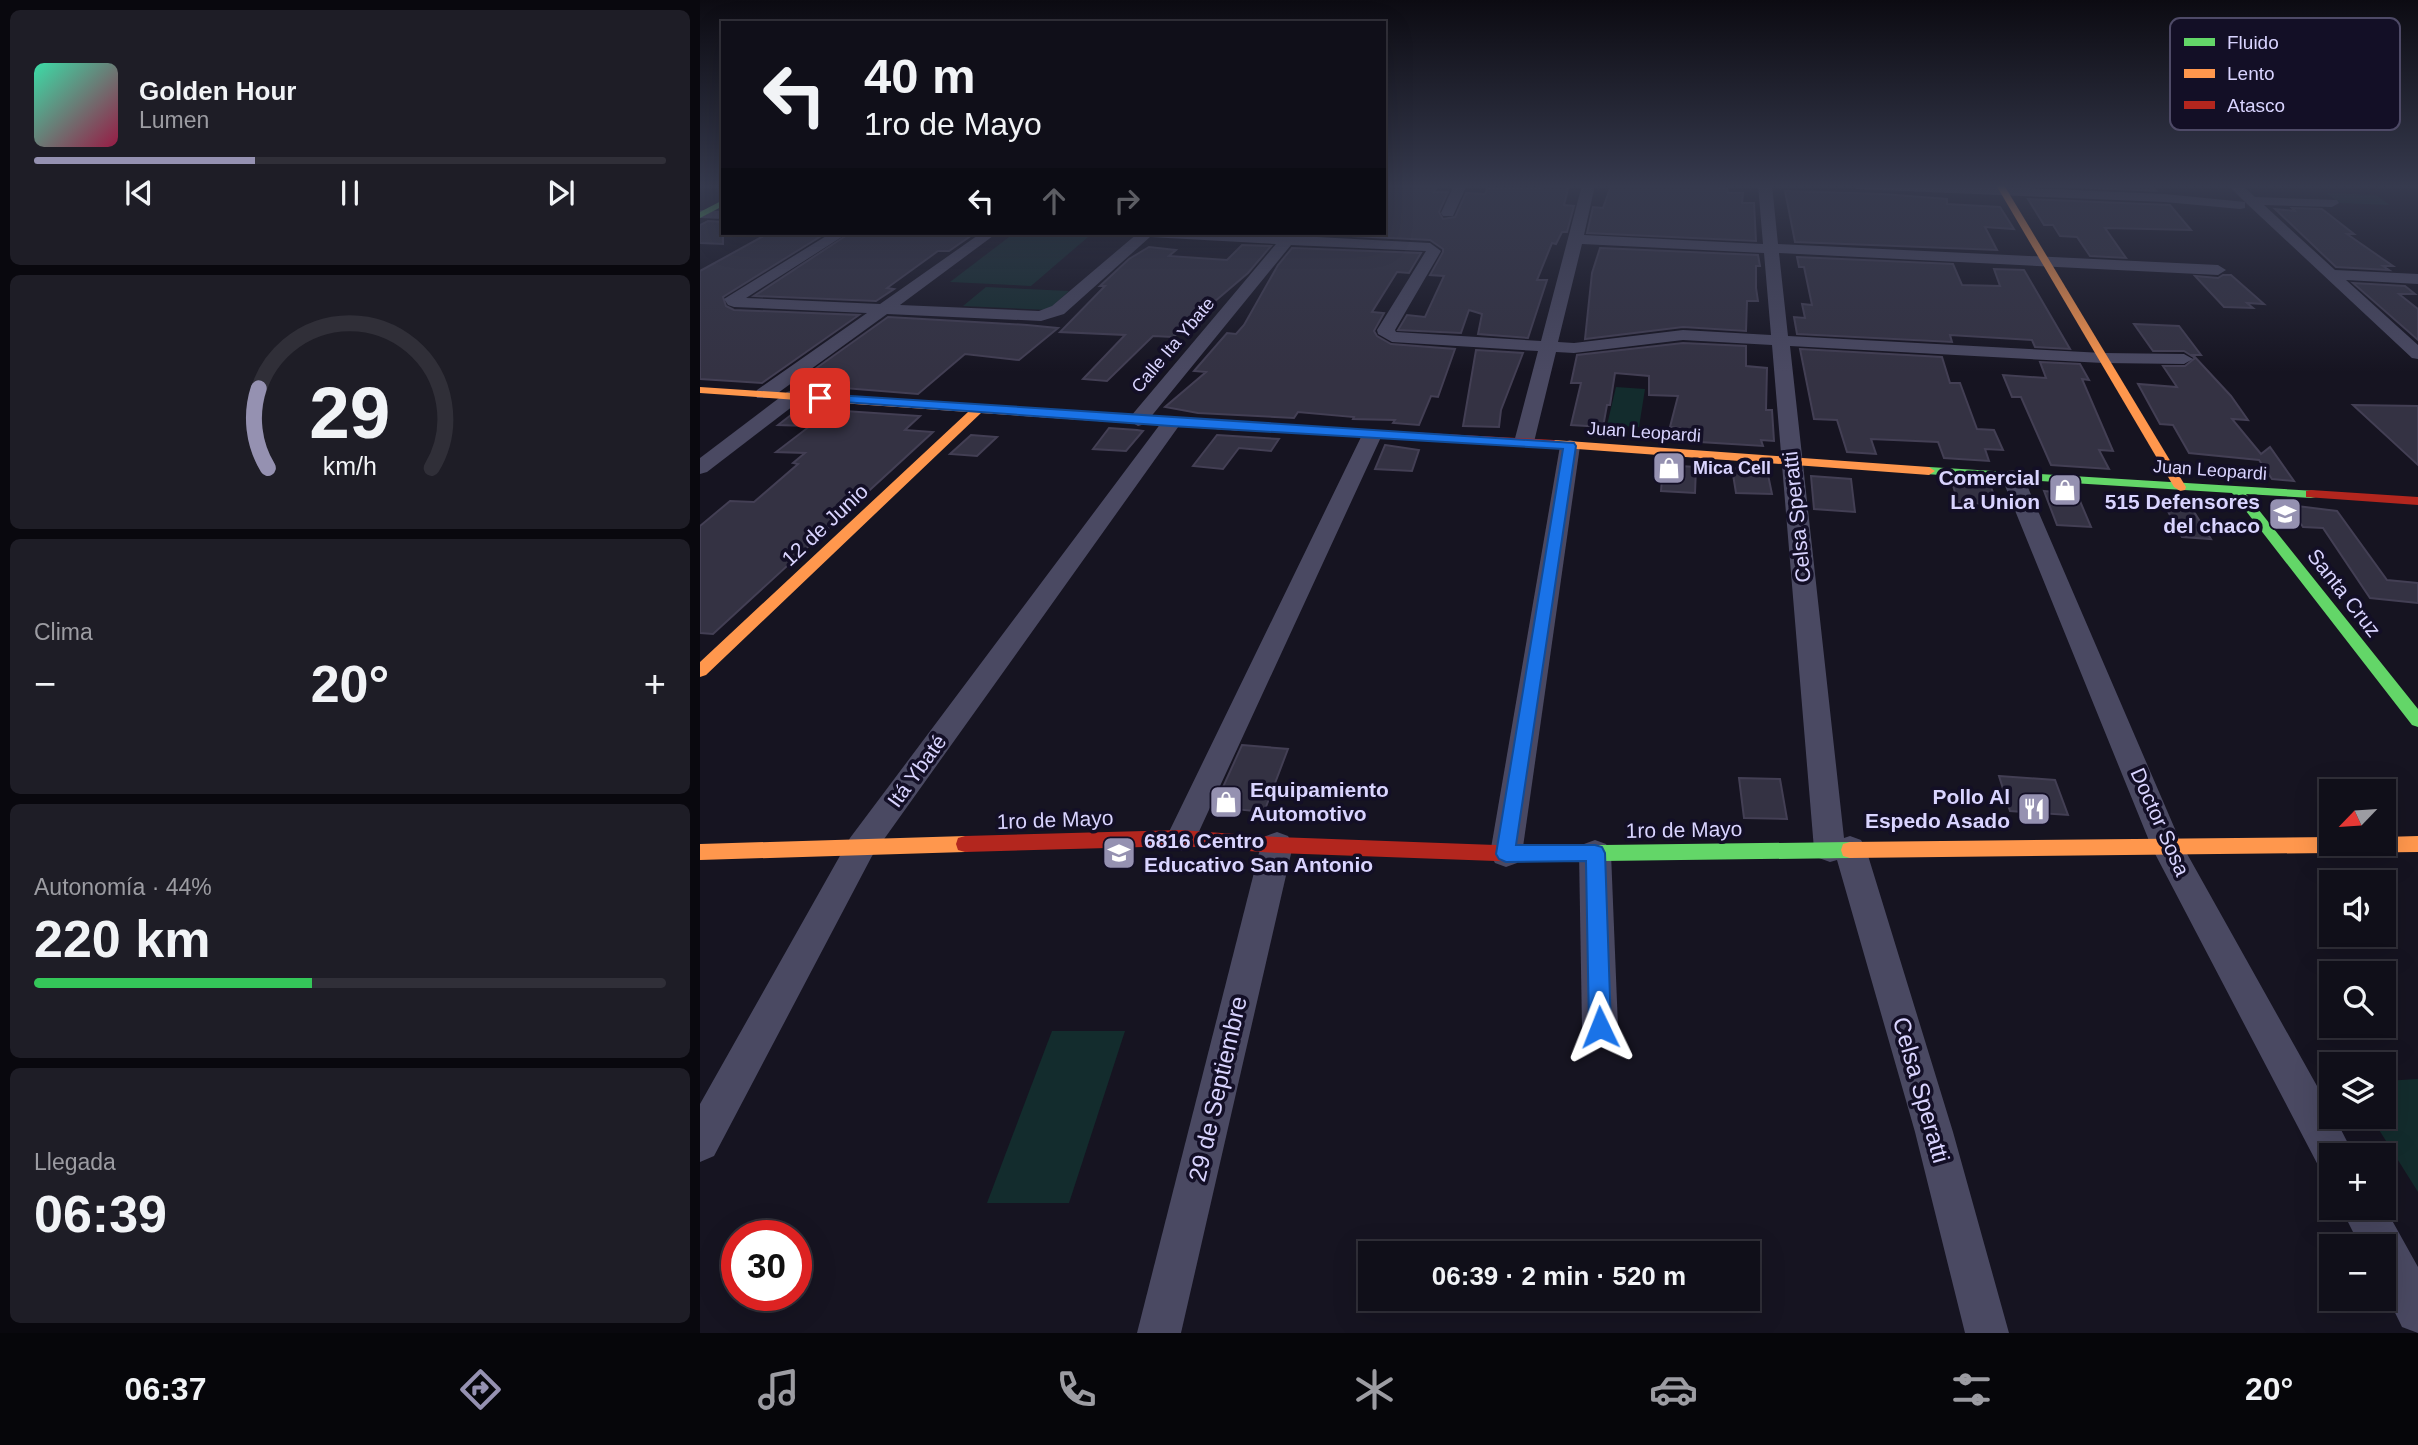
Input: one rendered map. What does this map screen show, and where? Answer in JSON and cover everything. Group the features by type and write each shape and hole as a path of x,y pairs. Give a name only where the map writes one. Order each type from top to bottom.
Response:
{"main road":[{"path":"2036,247 2180,487"},
{"name":"Juan Leopardi","path":"700,390 1171,423 1524,442 1792,462 2418,501"},
{"name":"12 de Junio","path":"700,671 979,408"},
{"name":"Santa Cruz","path":"2238,491 2418,721"},
{"name":"1ro de Mayo","path":"700,852 1181,838 1277,845 1506,854 2418,844"}],"street":[{"path":"818,247 732,299 734,302 1024,317 1050,314 1129,247"},
{"path":"764,394 971,247"},
{"name":"Calle Ita Ybate","path":"1138,419 1281,247"},
{"path":"1424,247 1434,248 1386,330 1392,337 1574,348 1683,335 2103,358 2184,359"},
{"path":"1524,442 1573,247"},
{"path":"1754,247 2218,270"},
{"path":"2300,247 2418,354"},
{"name":"Celsa Speratti","path":"1771,248 1792,462 1840,849 1934,1132 1987,1333"},
{"path":"2332,274 2418,279"},
{"path":"700,468 794,396"},
{"name":"Itá Ybaté","path":"700,1142 861,847 1171,423"},
{"path":"1181,838 1372,435"},
{"path":"1506,854 1570,446"},
{"name":"Doctor Sosa","path":"2012,476 2168,848 2328,1143"},
{"name":"29 de Septiembre","path":"1160,1333 1277,845"},
{"path":"1595,853 1600,1027"},
{"path":"2396,1271 2418,1311"}],"green space":[{"path":"996,247 1076,247 1031,286 950,282"},
{"path":"986,287 1069,291 1048,310 963,306"},
{"path":"1616,387 1645,389 1639,427 1607,425"},
{"path":"1052,1031 1125,1031 1069,1203 987,1203"},
{"path":"2418,1079 2418,1192 2396,1157 2396,1143 2387,1143 2379,1129 2396,1129 2396,1080"}],"building":[{"path":"743,247 803,247 723,297 726,306 734,310 859,315 762,383 700,379 700,271"},
{"path":"828,247 954,247 949,251 938,251 887,288 894,289 876,301 754,296"},
{"path":"1151,247 1176,250 1169,256 1227,260 1240,247 1270,247 1248,273 1173,337 1153,336 1107,381 1083,379 1125,335 1060,332 1105,286 1100,286 1129,259"},
{"path":"1440,247 1550,247 1537,280 1547,280 1528,338 1478,334 1482,314 1469,310 1461,333 1398,330 1407,315 1425,317 1444,276 1430,275 1443,249"},
{"path":"1926,247 1996,247 1997,250"},
{"path":"2084,247 2118,247 2126,258 2090,256"},
{"path":"2315,247 2366,247 2393,266 2383,266 2389,270 2336,267"},
{"path":"1292,248 1421,253 1409,273 1397,272 1372,312 1384,313 1374,331 1377,336 1391,344 1455,349 1438,397 1431,396 1419,425 1393,423 1395,420 1353,419 1354,417 1298,412 1294,418 1198,413 1165,407 1206,372 1194,371 1227,333 1236,334 1244,325 1278,265"},
{"path":"1600,248 1758,255 1758,301 1747,301 1746,331 1683,327 1585,339 1592,273"},
{"path":"1797,257 1953,264 1962,285 2000,286 1994,269 2024,270 2070,349 2035,347 2032,340 1950,335 1952,342 1797,334 1794,317 1805,318 1802,304 1812,305 1804,267 1799,267"},
{"path":"2231,275 2264,304 2247,303 2253,308 2224,307 2195,276 2218,278"},
{"path":"2353,283 2405,286 2415,294 2399,294 2418,309 2418,340"},
{"path":"888,317 1058,328 1019,360 965,354 918,394 794,384"},
{"path":"2134,324 2179,326 2201,355 2193,355 2231,396 2248,420 2232,419 2261,454 2270,447 2294,481 2272,479 2259,460 2189,453 2173,425 2160,424 2138,384 2177,387 2163,366 2185,366 2195,358 2184,351 2153,351"},
{"path":"1683,343 1746,346 1746,366 1767,368 1766,410 1772,410 1774,441 1761,440 1763,446 1700,442 1700,431 1670,427 1678,396 1649,395 1649,376 1615,373 1603,427 1571,425 1581,383 1571,383 1577,355"},
{"path":"1800,349 1942,357 1950,383 1960,383 1977,429 1994,430 2003,450 1985,449 1989,461 1944,458 1938,442 1871,439 1876,454 1847,452 1837,420 1814,419"},
{"path":"1476,350 1523,353 1501,410 1499,427 1463,426"},
{"path":"2040,362 2080,364 2089,380 2082,379 2113,451 2099,450 2109,469 2051,465 2021,397 2012,397 2003,375 2046,378"},
{"path":"2353,405 2418,406 2418,465"},
{"path":"800,408 920,416 905,430 933,432 713,634 700,633 700,526 730,501 754,502 798,464 793,463 805,453 776,452 810,426 778,425"},
{"path":"1109,428 1143,431 1126,451 1093,449"},
{"path":"971,435 997,437 977,456 950,454"},
{"path":"1217,435 1279,439 1271,451 1239,448 1223,469 1193,466"},
{"path":"1385,445 1419,450 1412,471 1375,469"},
{"path":"1663,465 1696,467 1695,493 1661,491"},
{"path":"1732,468 1767,470 1772,494 1736,493"},
{"path":"1811,476 1851,479 1855,512 1814,509"},
{"path":"1952,482 1990,485 1998,505 1958,502"},
{"path":"2044,491 2077,494 2091,527 2057,525"},
{"path":"2289,505 2337,511 2387,580 2418,583 2418,603 2370,598 2323,528 2303,527"},
{"path":"2165,506 2191,507 2211,539 2182,537"},
{"path":"1242,745 1288,749 1264,812 1214,807"},
{"path":"1999,776 2055,780 2068,815 2010,811"},
{"path":"1739,778 1780,779 1787,819 1744,818"}],"traffic: fast":[{"path":"1929,471 2311,494"},
{"path":"2237,491 2418,721"},
{"path":"1523,854 1850,850"}],"traffic: slow":[{"path":"2037,247 2180,487"},
{"path":"700,390 1245,427"},
{"path":"700,671 979,408"},
{"path":"1554,444 1929,471"},
{"path":"700,852 965,844"},
{"path":"1850,850 2418,844"}],"traffic: jam":[{"path":"1245,427 1554,444"},
{"path":"2311,494 2418,501"},
{"path":"965,844 1181,838 1277,845 1523,854"}],"place":[{"name":"Mica Cell","path":"1669,468"},
{"name":"Comercial La Union","path":"2065,490"},
{"name":"515 Defensores del chaco","path":"2285,514"},
{"name":"Equipamiento Automotivo","path":"1226,802"},
{"name":"Pollo Al Espedo Asado","path":"2034,809"},
{"name":"6816 Centro Educativo San Antonio","path":"1119,853"}],"route":[{"path":"820,398 1171,423 1570,446 1506,854 1595,853 1600,1027"}]}
